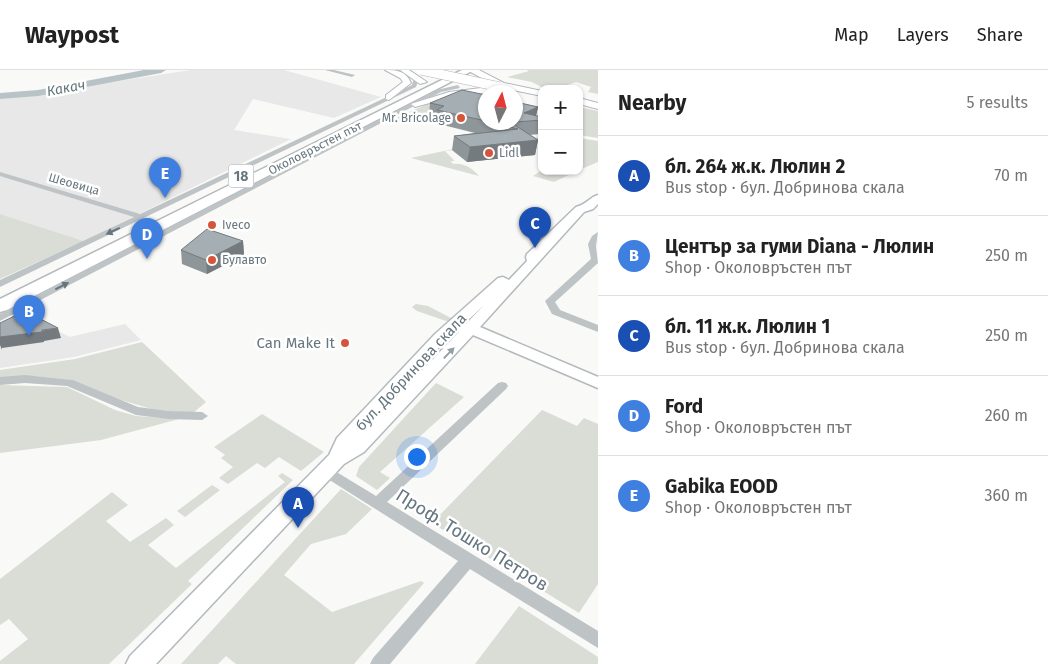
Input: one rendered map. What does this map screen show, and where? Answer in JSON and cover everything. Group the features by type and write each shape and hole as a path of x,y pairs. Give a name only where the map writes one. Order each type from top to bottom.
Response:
{"highway":[{"name":"Околовръстен път","path":"341,131 479,72"},
{"name":"Околовръстен път","path":"0,294 341,131 454,73"},
{"path":"276,152 341,131"},
{"path":"299,163 341,131"},
{"path":"146,224 211,184"},
{"path":"146,224 241,194"},
{"name":"Околовръстен път","path":"0,306 146,224"}],"main road":[{"path":"389,70 404,76 406,83 389,97"},
{"path":"404,70 418,80 458,87 481,84 479,72"},
{"path":"418,80 413,74 420,70 454,73 489,85"},
{"path":"479,72 501,85 538,94"},
{"path":"467,86 478,88"},
{"path":"415,104 454,92 478,91"},
{"path":"523,93 538,94"},
{"path":"523,94 538,95"},
{"path":"583,104 598,108"},
{"path":"598,189 579,204 580,209 589,207 598,198"},
{"name":"бул. Добринова скала","path":"139,664 331,465 344,443 462,324 532,264 539,252 580,209"},
{"path":"462,324 598,383"}],"street":[{"path":"245,72 259,70"},
{"path":"327,70 352,75"},
{"name":"Околовръстен път","path":"211,184 414,86 418,80"},
{"name":"Околовръстен път","path":"0,318 415,104 443,90 458,87"},
{"name":"Шеовица","path":"0,174 146,224"},
{"name":"Околовръстен път","path":"0,284 146,224"},
{"path":"598,235 592,240 591,246 596,260 553,296 550,301 556,312 598,328"},
{"path":"0,381 25,379 69,383 136,411 168,416 202,416"},
{"path":"378,503 502,386"},
{"name":"Проф. Тошко Петров","path":"331,465 378,503 598,640"},
{"path":"379,664 468,560"}],"shaded area":[{"path":"191,70 284,70 381,97 334,118 253,99 234,130 291,139 84,241 0,214 0,99"},
{"path":"527,70 598,70 598,94 588,92 591,87 576,82 567,85 538,85 532,82 507,77 529,71"},
{"path":"478,92 462,98 447,98 456,100 409,123 385,123 420,107 443,99 454,96"},
{"path":"583,108 598,111 598,138 583,136"},
{"path":"538,138 538,142 445,151 455,161 451,161 453,164 461,164 468,167 479,176 411,158 463,147"},
{"path":"583,139 598,141 598,162 583,168"},
{"path":"538,173 538,175 569,175 554,182 533,176"},
{"path":"0,214 84,241 0,279"},
{"path":"416,304 428,306 453,319 449,322 417,311 412,307"},
{"path":"24,314 70,337 125,324 141,340 74,357 0,368 0,327"},
{"path":"142,342 206,402 193,413 155,410 118,399 72,380 34,376 0,378 0,370 75,359"},
{"path":"436,383 464,397 380,472 390,478 377,490 356,476 359,467"},
{"path":"0,385 67,387 115,410 136,416 179,419 101,440 0,453"},
{"path":"542,410 577,426 584,418 598,424 598,584 579,613 432,523"},
{"path":"262,414 324,452 301,471 279,457 265,468 257,463 228,484 219,478 233,467 221,458 225,455 214,447"},
{"path":"282,473 293,480 188,581 192,584 109,664 0,664 0,661 28,639 9,619 0,625 0,579 112,492 128,505 106,521 130,542 166,518 174,525 148,545 176,568 285,482 278,476"},
{"path":"212,485 220,490 185,517 177,511"},
{"path":"341,489 372,509 346,534 311,544 284,575 332,612 421,581 424,583 354,664 236,664 226,656 218,664 181,664"},
{"path":"519,606 598,657 598,664 475,664"}],"building":[{"path":"462,90 478,93 478,119 437,110 444,106 430,103"},
{"path":"523,104 538,107 524,113 538,116 538,120 523,121"},
{"path":"522,130 538,140 470,147 454,136"},
{"path":"207,229 243,241 206,260 181,250"},
{"path":"25,311 58,328 0,337 0,323"}],"waterway":[{"name":"Какач","path":"0,96 38,93 161,70"}],"place":[{"name":"Mr. Bricolage","path":"461,118"},
{"name":"Lidl","path":"489,153"},
{"name":"Gabika EOOD","path":"165,198"},
{"name":"Iveco","path":"212,225"},
{"name":"бл. 11 ж.к. Люлин 1","path":"535,248"},
{"name":"Ford","path":"147,259"},
{"name":"Булавто","path":"212,260"},
{"name":"Център за гуми Diana - Люлин","path":"29,336"},
{"name":"Can Make It","path":"345,343"},
{"name":"бл. 264 ж.к. Люлин 2","path":"298,528"}]}
